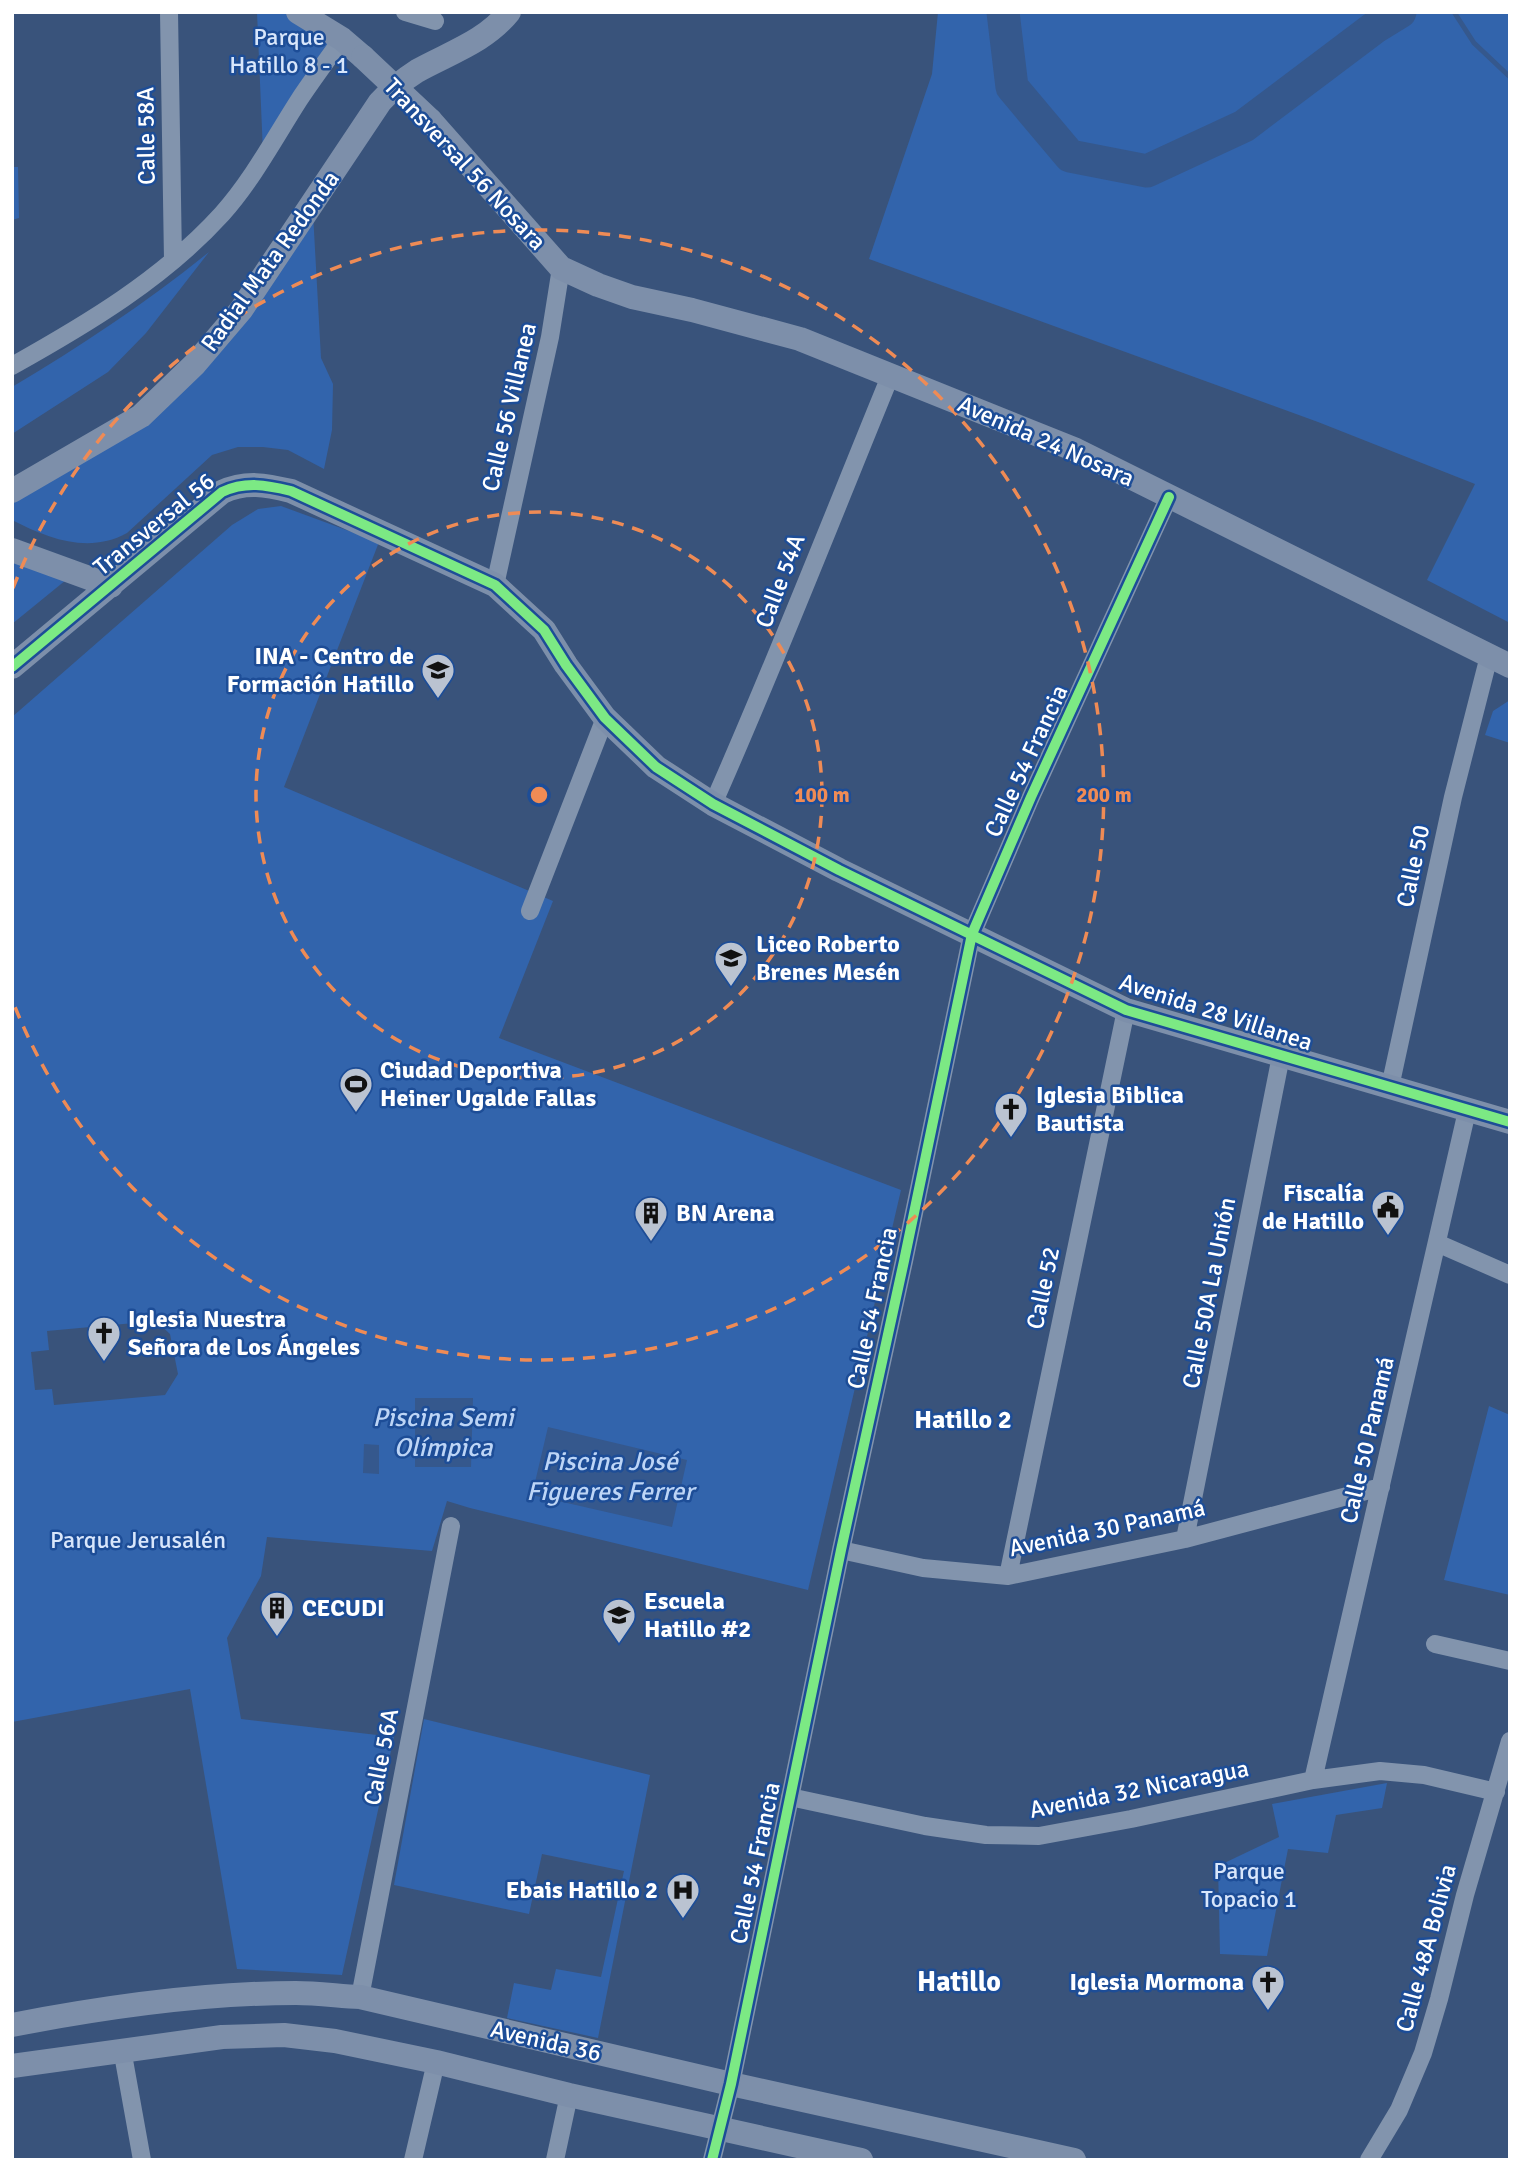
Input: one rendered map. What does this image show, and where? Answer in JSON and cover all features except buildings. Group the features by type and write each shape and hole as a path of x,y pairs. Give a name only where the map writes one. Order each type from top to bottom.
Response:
{"street":[{"name":"Calle 58A","path":"169,12 173,260"},
{"name":"Transversal 56 Nosara","path":"298,12 342,39 430,120 561,268"},
{"path":"405,12 435,21"},
{"name":"Radial Mata Redonda","path":"12,491 141,416 195,364 241,310 380,102 395,86 417,71 474,42 499,24 509,12"},
{"path":"12,366 123,300 173,260 221,215 258,169 300,98 342,39"},
{"name":"Avenida 24 Nosara","path":"561,268 632,297 692,310 800,340 891,374 1076,450 1499,661"},
{"name":"Calle 56 Villanea","path":"495,585 550,337 561,268"},
{"name":"Calle 54A","path":"713,804 769,677 818,549 891,374"},
{"name":"Transversal 56","path":"12,667 222,492 246,484 291,491 495,585"},
{"name":"Calle 54 Francia","path":"712,2160 731,2084 972,934 1031,797 1169,497"},
{"path":"12,550 111,586"},
{"path":"470,572 501,556"},
{"name":"Avenida 28 Villanea","path":"495,585 544,630 605,718 656,767 713,804 839,870 1126,1010 1510,1122"},
{"name":"Calle 50","path":"1390,1087 1453,797 1499,661"},
{"path":"530,911 605,718"},
{"name":"Calle 52","path":"1008,1576 1126,1010"},
{"name":"Calle 50A La Unión","path":"1185,1539 1280,1056"},
{"name":"Calle 50 Panamá","path":"1313,1780 1468,1111"},
{"path":"1437,1243 1510,1275"},
{"name":"Avenida 30 Panamá","path":"841,1550 923,1567 1008,1576 1185,1539 1381,1488"},
{"name":"Calle 56A","path":"360,1997 451,1526"},
{"path":"1435,1643 1510,1661"},
{"name":"Calle 48A Bolivia","path":"1369,2160 1399,2110 1423,2053 1510,1741"},
{"name":"Avenida 32 Nicaragua","path":"790,1797 986,1835 1039,1836 1313,1780 1380,1771 1424,1775 1496,1792"},
{"name":"Avenida 36","path":"12,2025 215,1997 297,1993 360,1997 731,2084 1074,2160"},
{"name":"Avenida 36","path":"12,2066 222,2037 284,2035 335,2041 436,2062 569,2095 861,2160"},
{"path":"122,2049 142,2160"},
{"path":"413,2160 436,2062"},
{"path":"555,2160 569,2095"}],"green space":[{"name":"Parque Hatillo 8 - 1","path":"257,12 283,12 332,39 263,153"},
{"path":"938,12 1510,12 1510,623 1427,580 1475,484 1318,422 869,259 932,74"},
{"path":"12,167 18,167 19,218 12,220"},
{"path":"313,213 321,358 333,384 332,430 324,469 288,450 238,447 212,455 127,533 98,542 69,542 12,520 12,490 152,408"},
{"path":"209,252 146,333 108,372 12,434 12,387 113,323"},
{"name":"Ciudad Deportiva Heiner Ugalde Fallas","path":"281,506 379,542 284,787 553,901 499,1038 901,1190 808,1590 447,1501 432,1551 267,1537 261,1576 227,1638 241,1719 394,1737 342,1975 237,1969 190,1689 12,1722 12,717 232,525 258,509","holes":["156,1321 170,1334 178,1374 165,1395 54,1405 52,1389 35,1390 31,1352 49,1350 47,1331"]},
{"path":"12,551 66,580 12,624"},
{"path":"1510,700 1510,743 1485,735 1493,711"},
{"path":"1489,1406 1510,1415 1510,1595 1444,1580"},
{"path":"424,1719 650,1775 598,2038 507,2018 514,1983 551,1990 556,1969 601,1977 624,1871 542,1854 529,1914 394,1885"},
{"name":"Parque Topacio 1","path":"1387,1783 1382,1808 1336,1815 1328,1853 1288,1849 1267,1956 1220,1954 1218,1866 1279,1837 1272,1804"}],"water":[{"name":"Piscina Semi Olímpica","path":"415,1398 473,1398 471,1467 415,1467"},
{"name":"Piscina José Figueres Ferrer","path":"548,1427 687,1460 672,1527 532,1495"},
{"path":"364,1444 379,1445 379,1474 363,1473"}],"waterway":[{"path":"1003,12 1012,87 1070,156 1147,171 1244,126 1374,28 1400,12"},
{"path":"1454,12 1474,43 1510,77"}],"cycle path":[{"path":"12,667 222,492 239,486 256,485 291,491 495,585 544,630 605,718 656,767 713,804 839,870 1126,1010 1510,1122"},
{"path":"712,2160 731,2084 972,934 1031,797 1169,497"}],"place":[{"name":"INA - Centro de Formación Hatillo","path":"438,700"},
{"name":"Liceo Roberto Brenes Mesén","path":"731,988"},
{"name":"Ciudad Deportiva Heiner Ugalde Fallas","path":"356,1114"},
{"name":"Iglesia Biblica Bautista","path":"1011,1139"},
{"name":"Fiscalía de Hatillo","path":"1388,1237"},
{"name":"BN Arena","path":"651,1243"},
{"name":"Iglesia Nuestra Señora de Los Ángeles","path":"104,1363"},
{"name":"CECUDI","path":"277,1638"},
{"name":"Escuela Hatillo #2","path":"619,1645"},
{"name":"Ebais Hatillo 2","path":"683,1920"},
{"name":"Iglesia Mormona","path":"1268,2012"}],"district":[{"name":"Hatillo 2","path":"963,1420"},
{"name":"Hatillo","path":"959,1982"}],"park label":[{"name":"Parque Jerusalén","path":"138,1540"}]}
